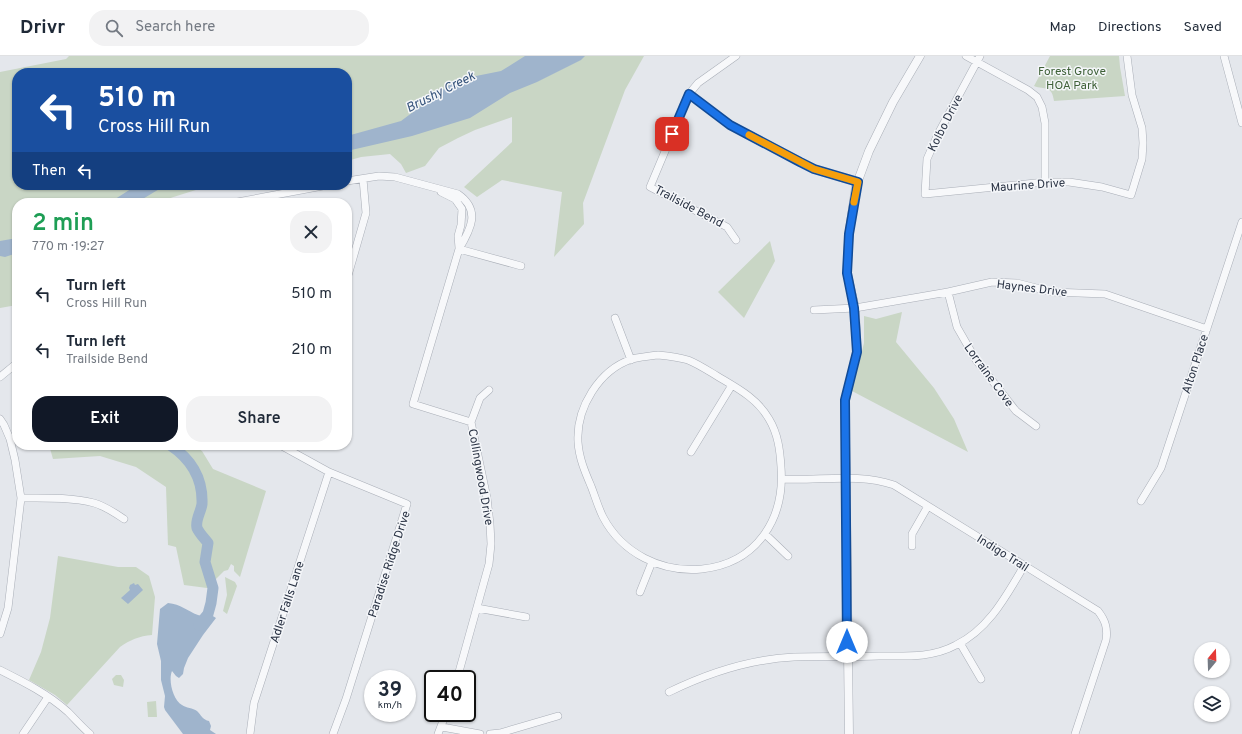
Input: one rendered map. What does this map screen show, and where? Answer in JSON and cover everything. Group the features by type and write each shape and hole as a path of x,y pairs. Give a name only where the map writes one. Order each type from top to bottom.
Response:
{"street":[{"name":"Trailside Bend","path":"736,56 698,83 689,94 650,187 728,227 736,240"},
{"path":"849,734 845,400 857,352 854,308 847,273 849,234 858,182 869,151 889,109 920,56"},
{"path":"966,56 978,59 1037,97 1042,107 1045,123 1044,182"},
{"name":"Maurine Drive","path":"925,194 1044,182 1069,182 1131,195 1142,159 1143,143 1142,128 1132,96 1127,56"},
{"path":"1224,56 1242,123"},
{"name":"Kolbo Drive","path":"925,194 927,159 938,134 978,59"},
{"path":"689,94 730,125 800,162 814,169 858,182"},
{"name":"Collingwood Drive","path":"352,181 379,176 395,177 458,194 466,199 472,210 471,222 467,236 459,249 413,404 471,422 487,498 491,544 489,564 460,670"},
{"path":"352,262 366,212 363,179"},
{"name":"Collingwood Drive","path":"427,186 455,198 462,209 461,224 458,236 459,249"},
{"path":"259,198 301,190"},
{"name":"Alton Place","path":"1141,501 1161,468 1242,222"},
{"path":"459,249 521,266"},
{"name":"Haynes Drive","path":"814,310 854,308 948,292 992,282 1017,283 1052,292 1105,294 1207,329"},
{"name":"Lorraine Cove","path":"948,292 957,328 976,360 1016,411 1036,426"},
{"path":"615,318 631,360"},
{"path":"658,355 680,358 699,365 732,385 757,403 770,420 776,434 780,449 782,479 778,507 772,522 765,534 742,556 714,567 704,569 683,569 672,568 652,562 629,548 608,526 601,513 582,462 578,441 580,420 589,396 609,373 631,360 658,355"},
{"path":"0,377 12,367"},
{"path":"691,452 732,385"},
{"path":"471,422 480,398 488,390"},
{"path":"0,419 10,439 12,447"},
{"path":"0,634 8,608 21,498 13,450"},
{"name":"Paradise Ridge Drive","path":"296,450 329,472 408,504 346,699 333,734"},
{"name":"Adler Falls Lane","path":"250,734 254,703 329,472"},
{"name":"Indigo Trail","path":"782,479 863,478 884,482 903,490 1095,609 1103,618 1106,626 1106,640 1075,734"},
{"path":"21,498 75,499 95,503 124,519"},
{"path":"912,546 912,534 928,506"},
{"path":"765,534 788,556"},
{"path":"640,592 652,562"},
{"path":"670,692 688,683 729,668 750,663 794,657 926,655 946,650 960,643 978,630 993,615 1024,566"},
{"path":"477,608 526,617"},
{"path":"960,643 981,680"},
{"path":"0,670 48,697 68,712 90,734"},
{"path":"23,734 48,697"},
{"path":"490,734 500,733 558,716"},
{"path":"438,734 443,722"},
{"path":"442,726 480,734"}],"green space":[{"path":"69,56 644,56 625,90 583,203 584,224 554,257 562,192 502,180 477,197 464,187 512,142 512,117 475,130 439,148 425,166 406,173 401,164 390,154 361,157 352,160 352,68 20,68 66,59"},
{"name":"Forest Grove HOA Park","path":"1050,56 1119,56 1125,96 1054,101 1050,90 1034,86"},
{"path":"12,70 12,190 196,190 170,198 12,198 12,306 0,308 0,72"},
{"path":"770,241 775,261 744,318 718,292"},
{"path":"902,312 896,342 934,388 954,419 968,452 852,391 864,343 864,316 876,319"},
{"path":"50,450 200,450 213,469 266,491 240,577 234,571 234,566 231,564 228,570 224,571 207,588 184,585 176,547 168,545 166,487 136,467 100,456 53,459"},
{"path":"58,556 118,567 136,567 149,576 155,597 152,635 143,636 127,642 120,647 67,705 55,695 29,680 41,652 50,618"},
{"path":"225,577 235,582 237,586 227,614 223,611 227,595"},
{"path":"116,675 121,675 124,680 123,687 114,685 112,679"},
{"path":"156,701 157,717 148,717 147,702"}],"water":[{"path":"525,56 585,56 581,60 537,82 510,93 470,118 412,136 352,150 352,135 401,121 456,80 501,71"},
{"path":"129,190 158,190 144,198 117,198"},
{"path":"12,239 12,255 5,257 0,256 0,241"},
{"path":"134,583 135,585 138,584 143,590 128,604 121,598 130,590 130,585"},
{"path":"168,603 180,606 198,615 211,615 216,618 188,658 183,674 179,678 172,671 171,684 176,699 184,706 197,711 209,721 211,726 210,730 216,734 183,734 165,710 165,696 161,680 161,661 157,644 160,609"}],"waterway":[{"path":"176,450 190,463 198,478 202,495 202,504 197,519 197,528 208,543 205,562 213,588 208,614 199,625"}],"slow traffic":[{"path":"749,135 814,169 858,182 854,202"}],"route":[{"path":"672,134 689,94 730,125 800,162 814,169 858,182 856,186 849,234 847,273 854,308 857,352 845,400 847,642"}],"water label":[{"name":"Brushy Creek","path":"440,91"}]}
